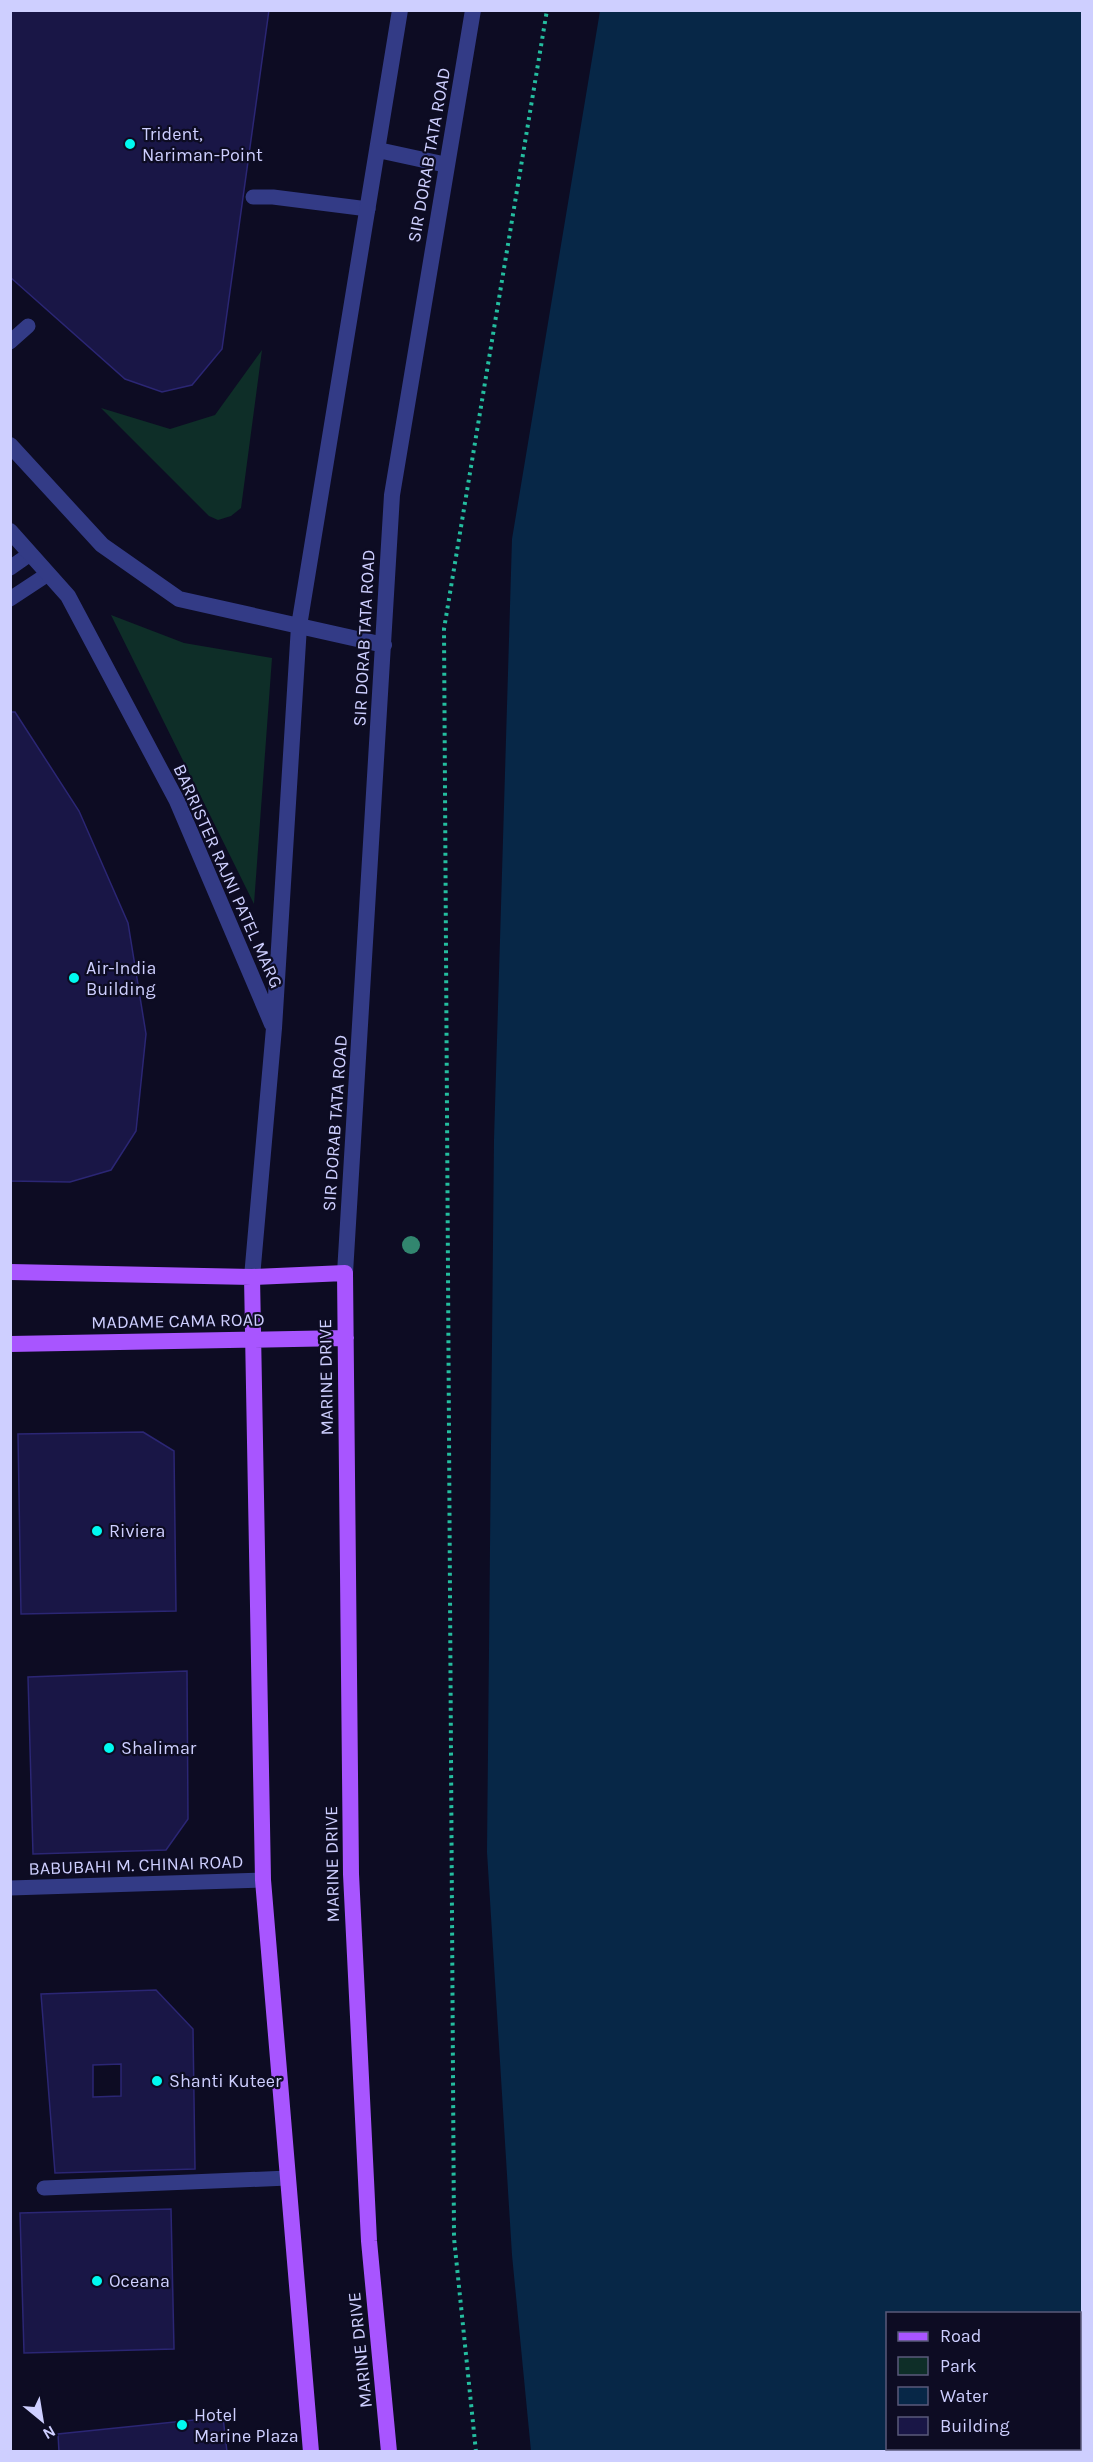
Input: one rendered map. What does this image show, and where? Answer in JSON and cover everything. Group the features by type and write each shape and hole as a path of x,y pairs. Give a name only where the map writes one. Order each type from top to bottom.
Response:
{"main road":[{"path":"10,1272 252,1277 345,1274"},
{"name":"MARINE DRIVE","path":"345,1274 351,1874 369,2241 390,2451"},
{"path":"252,1277 263,1880 311,2451"},
{"name":"MADAME CAMA ROAD","path":"10,1344 346,1338"}],"street":[{"path":"274,1028 299,626 400,10"},
{"name":"SIR DORAB TATA ROAD","path":"345,1274 392,495 473,10"},
{"path":"378,150 447,165"},
{"path":"10,445 102,545 179,599 384,645"},
{"name":"BARRISTER RAJNI PATEL MARG","path":"10,531 68,596 177,801 274,1028 252,1277"}],"lane":[{"path":"253,196 368,209"},
{"path":"10,342 28,326"},
{"path":"10,568 30,554"},
{"path":"10,599 48,574"},
{"name":"BABUBAHI M. CHINAI ROAD","path":"10,1888 263,1880"},
{"path":"44,2188 288,2178"}],"path":[{"path":"476,2451 454,2238 444,629 547,10"}],"green space":[{"path":"262,350 241,508 231,516 218,520 209,516 101,408 170,429 215,415"},
{"path":"111,615 184,643 272,658 254,904"}],"water":[{"path":"600,11 1082,11 1082,2451 531,2451 512,2255 487,1852 494,1140 512,539"}],"building":[{"name":"Trident, Nariman-Point","path":"10,10 269,10 222,349 192,385 162,392 125,379 10,277"},
{"name":"Air-India Building","path":"10,712 15,712 79,811 128,923 146,1034 136,1131 111,1170 70,1182 10,1181"},
{"name":"Riviera","path":"143,1432 174,1451 176,1611 21,1614 18,1434"},
{"name":"Shalimar","path":"187,1671 188,1819 166,1850 33,1854 28,1677"},
{"name":"Shanti Kuteer","path":"156,1990 193,2029 195,2169 55,2173 41,1994","holes":["121,2064 121,2096 93,2097 93,2065"]},
{"name":"Oceana","path":"171,2209 174,2349 24,2353 20,2213"},
{"name":"Hotel Marine Plaza","path":"223,2417 227,2452 59,2452 58,2434"}],"place":[{"name":"Trident, Nariman-Point","path":"130,144"},
{"name":"Air-India Building","path":"74,978"},
{"name":"Riviera","path":"97,1531"},
{"name":"Shalimar","path":"109,1748"},
{"name":"Shanti Kuteer","path":"157,2081"},
{"name":"Oceana","path":"97,2281"},
{"name":"Hotel Marine Plaza","path":"182,2425"}]}
